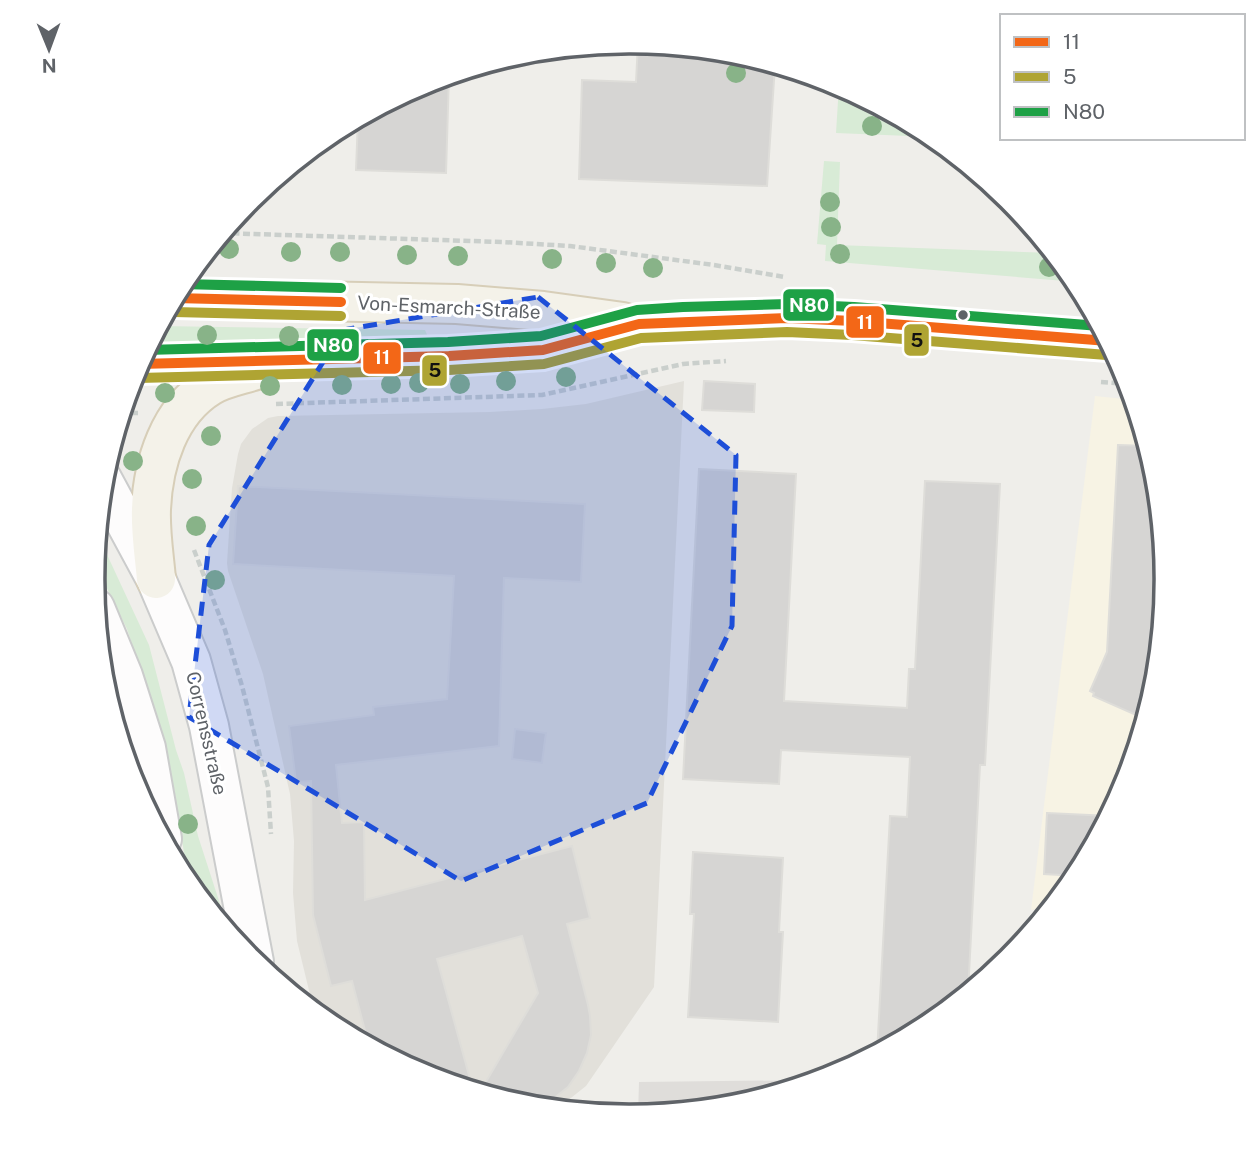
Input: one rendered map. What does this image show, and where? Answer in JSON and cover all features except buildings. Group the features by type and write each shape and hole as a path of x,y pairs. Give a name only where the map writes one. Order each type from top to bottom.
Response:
{"main road":[{"path":"200,277 255,299"},
{"name":"Von-Esmarch-Straße","path":"186,298 457,304 543,311 639,324"},
{"name":"Von-Esmarch-Straße","path":"152,363 449,356 544,350 639,324 788,318 1096,340"},
{"path":"156,579 150,510 162,451 173,425 198,395 213,384 286,360"}],"street":[{"name":"Corrensstraße","path":"112,497 156,579 191,661 209,726 250,941"},
{"path":"108,641 146,748 156,804"}],"path":[{"path":"235,233 570,246 789,278"},
{"path":"271,404 542,395 683,364 737,360"},
{"path":"1088,381 1116,383"}],"highlighted area":[{"path":"538,297 736,455 732,626 647,803 461,881 189,717 209,545 343,330"}],"shaded area":[{"path":"684,381 654,987 586,1086 568,1100 494,1086 429,1064 367,1033 310,995 297,941 290,794 263,674 227,563 232,488 238,454 241,444 252,429 268,418 490,412 586,404"},
{"path":"1095,396 1122,399 1144,477 1153,545 1153,613 1144,681 1126,748 1100,811 1066,871 1037,909 1031,910"},
{"path":"783,1080 732,1094 638,1104 639,1082"}],"green space":[{"path":"838,98 910,136 836,133"},
{"path":"824,161 840,162 837,245 1040,253 1061,281 825,261 826,245 817,244"},
{"path":"170,326 425,330 428,337 160,346"},
{"path":"106,552 149,645 198,836 221,908 185,857 174,788 127,629 105,585"}],"transit line":[{"name":"N80","path":"195,284 341,288"},
{"name":"11","path":"186,298 341,302"},
{"name":"N80","path":"158,350 448,342 541,336 637,310 787,304 1088,325"},
{"name":"5","path":"178,312 341,316"},
{"name":"11","path":"151,364 449,356 543,350 639,324 787,318 1096,340"},
{"name":"5","path":"145,378 449,370 544,364 641,338 787,332 1103,355"}]}
